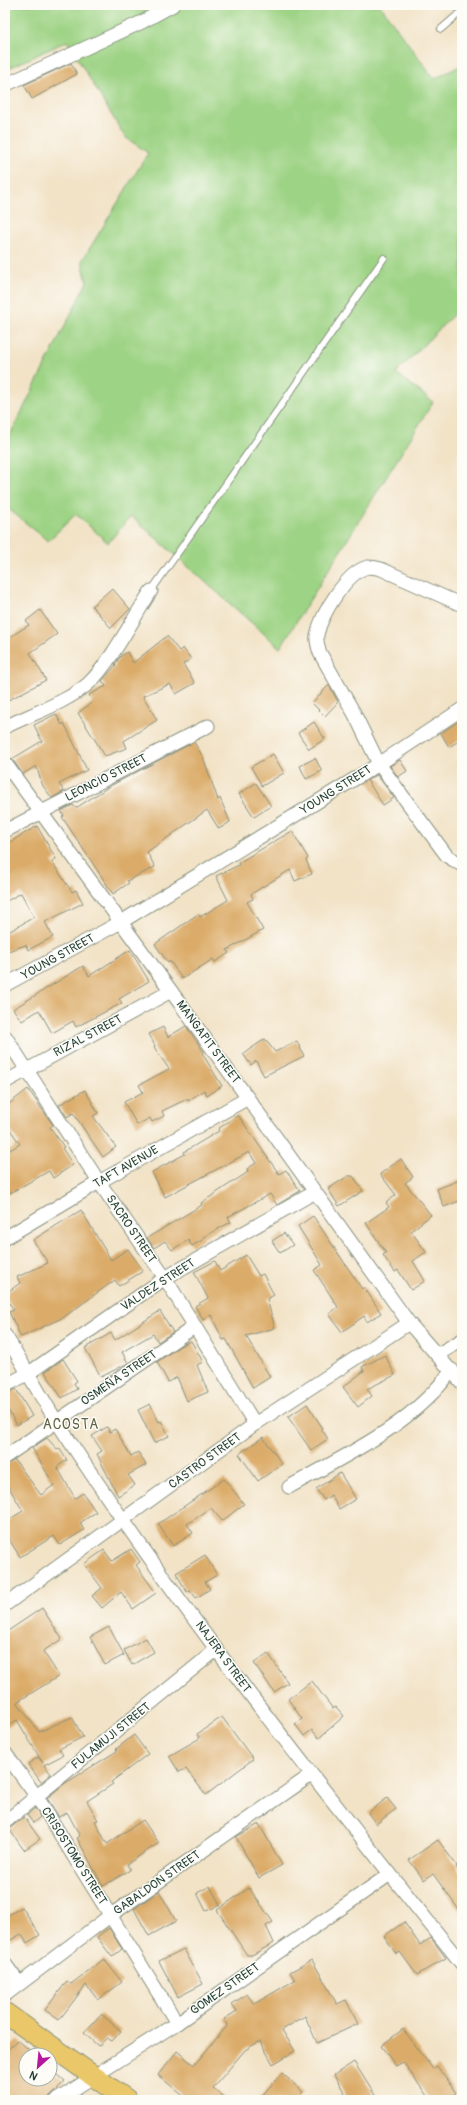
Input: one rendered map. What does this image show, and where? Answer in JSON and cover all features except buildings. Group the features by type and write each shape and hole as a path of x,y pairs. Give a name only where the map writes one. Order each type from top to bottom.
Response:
{"main road":[{"path":"5,2013 127,2100"}],"street":[{"path":"5,85 142,22 173,5"},
{"name":"YOUNG STREET","path":"5,986 121,922 379,764 354,713 320,653 317,635 321,624 338,592 347,580 355,573 369,567 391,572 462,605"},
{"path":"5,727 73,695 89,682 114,649 151,591"},
{"path":"462,709 379,764 448,856 462,865"},
{"name":"LEONCIO STREET","path":"5,831 39,812 208,726"},
{"name":"MANGAPIT STREET","path":"5,763 39,812 171,991 409,1323 462,1383"},
{"name":"RIZAL STREET","path":"5,1082 171,991"},
{"name":"SACRO STREET","path":"5,1036 28,1069 99,1182 165,1278 255,1424"},
{"name":"TAFT AVENUE","path":"5,1238 99,1182 248,1098"},
{"name":"VALDEZ STREET","path":"5,1386 29,1373 165,1278 315,1192"},
{"name":"CASTRO STREET","path":"5,1605 255,1424 409,1323"},
{"name":"OSMEÑA STREET","path":"5,1457 56,1420 194,1327"},
{"name":"NAJERA STREET","path":"5,1335 56,1420 124,1520 216,1650 311,1775 462,1964"},
{"path":"437,1355 462,1340"},
{"path":"290,1487 367,1444 419,1408 439,1388 452,1370"},
{"name":"FULAMUJI STREET","path":"5,1822 216,1650"},
{"name":"CRISOSTOMO STREET","path":"5,1752 37,1797 112,1915 177,2023"},
{"name":"GABALDON STREET","path":"5,1995 19,1983 112,1915 311,1775"},
{"name":"GOMEZ STREET","path":"57,2100 177,2023 390,1874"},
{"path":"5,1964 19,1983"}],"lane":[{"path":"441,29 462,11"},
{"path":"151,591 384,258"}],"green space":[{"path":"5,5 380,5 434,79 462,65 462,306 396,373 433,402 280,648 131,516 108,543 76,514 48,541 5,506 5,445 87,282 82,261 148,153 125,137 67,41 5,70"}],"district":[{"name":"ACOSTA","path":"71,1424"}]}
